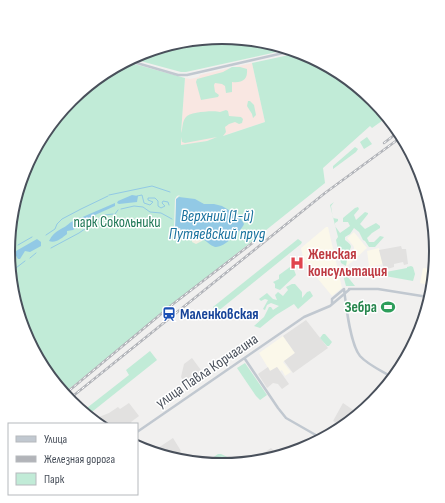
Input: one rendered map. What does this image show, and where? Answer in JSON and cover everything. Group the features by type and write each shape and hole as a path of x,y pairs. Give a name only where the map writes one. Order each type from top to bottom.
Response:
{"street":[{"path":"136,63 178,75 187,75 283,53"},
{"path":"332,304 332,299 350,288 378,289 425,297"},
{"path":"344,291 346,307 355,344 360,355 370,364 389,375"},
{"name":"улица Павла Корчагина","path":"138,431 244,360 304,317 332,304 344,291"},
{"path":"336,296 336,298 344,302 346,307"},
{"path":"244,360 286,418 317,436"}],"shaded area":[{"path":"252,63 265,122 207,141 180,146 185,78 190,79 199,77 200,75"},
{"path":"326,227 328,227 342,288 332,296 304,262 301,248"},
{"path":"354,232 367,248 345,267 346,255 354,249 347,238"},
{"path":"401,246 402,249 406,249 408,264 404,265 403,262 394,264 394,267 384,270 379,250"},
{"path":"379,248 383,264 371,267 369,266 367,251"},
{"path":"423,268 429,269 427,285 420,283"},
{"path":"306,320 328,348 293,373 284,361 295,353 283,336"},
{"path":"283,336 295,353 283,362 291,372 285,376 282,370 280,371 277,367 270,371 259,353"},
{"path":"192,358 206,377 189,389 181,377 184,364"},
{"path":"268,367 270,371 277,367 289,384 282,389 278,384 273,383 267,388 258,374"},
{"path":"129,403 139,416 132,423 106,423 98,417 118,407 120,409"},
{"path":"343,403 355,411 333,427 335,422 333,421"},
{"path":"173,438 181,451 177,454 157,448"},
{"path":"271,448 275,452 263,455 260,455"}],"green space":[{"path":"209,44 236,44 278,52 186,72 141,61 169,51"},
{"name":"парк Сокольники","path":"289,55 314,65 349,87 359,95 383,120 372,128 370,126 323,168 325,183 68,390 50,367 36,343 22,305 15,265 15,238 19,211 26,185 36,160 58,125 86,95 107,79 134,64 185,78 181,133 184,120 188,115 202,112 220,112 226,110 228,111 229,116 241,117 243,119 242,123 239,124 235,122 225,127 226,132 223,136 265,122 252,63","holes":["181,137 182,142 185,143 217,137 207,141 181,145"]},
{"path":"232,67 247,69 244,80 232,82 232,92 226,93 225,86 215,83 215,92 219,95 218,97 201,100 196,82 197,79 223,72"},
{"path":"248,101 254,105 256,115 253,118 247,106"},
{"path":"367,137 372,144 364,149 360,142"},
{"path":"355,147 358,149 356,152 333,169 333,166"},
{"path":"358,207 359,209 354,215 356,220 365,212 368,213 360,224 365,229 376,223 380,226 380,228 367,238 369,242 374,242 380,236 384,237 375,247 369,247 359,232 354,228 350,234 345,237 345,240 351,247 346,266 341,263 336,240 338,237 335,227 340,233 350,226 348,222 343,222 343,218"},
{"path":"333,218 338,219 335,225"},
{"path":"298,239 302,242 301,244 217,312 213,307"},
{"path":"411,266 413,267 415,274 413,281 385,276 386,272"},
{"path":"290,267 293,267 296,275 280,290 275,288 275,284 273,282 279,279 279,275"},
{"path":"343,271 355,286 346,286"},
{"path":"295,284 302,292 302,298 307,292 310,291 313,296 298,309 294,304 276,315 260,328 254,326 264,317 269,307 273,310 279,306 271,303 267,305 265,310 263,309 268,300 265,299 261,301 259,299 267,293 273,299 277,300 275,295 278,292 283,296 288,290 286,287"},
{"path":"323,334 325,334 332,342 329,346 327,346 320,338"},
{"path":"150,351 157,360 91,412 86,408 129,375 126,370"},
{"path":"245,363 267,395 260,400 237,368"},
{"path":"218,454 221,454 232,459 222,459 211,459"}],"sand":[{"path":"188,234 202,238 202,241 196,244 192,242"}],"water":[{"path":"132,195 138,196 137,202 117,203 118,201"},
{"name":"Верхний (1-й) Путяевский пруд","path":"179,197 195,199 204,204 222,206 239,216 244,224 236,235 223,245 215,247 201,238 183,233 175,228 176,199"},
{"path":"115,203 115,206 95,215 73,230 67,231 67,234 58,240 54,242 49,241 56,232 71,222"},
{"path":"37,239 41,242 41,246 30,252 25,251 20,259 18,259 15,254 16,251"}],"pier":[{"path":"180,195 176,199 175,228 180,228 182,234 174,228 175,199"}],"waterway":[{"path":"109,195 152,186 170,192"},
{"path":"137,196 142,195 144,203 150,205 153,202 148,200 148,198 155,198 158,201 158,206 161,208 165,206 162,203 163,201 168,202 169,205"},
{"path":"46,235 55,229 57,224 62,219 108,196"},
{"path":"121,209 134,206 143,207 150,212 161,213 172,219"},
{"path":"115,214 118,210"},
{"path":"51,248 79,233 105,215 113,214"},
{"path":"18,245 32,237"},
{"path":"30,258 36,253"},
{"path":"15,268 25,261"}],"railway":[{"path":"384,143 394,135"},
{"path":"74,396 325,193 397,140"},
{"path":"69,391 173,304 255,241"}],"place":[{"name":"Женская консультация","path":"297,263"},
{"name":"Зебра","path":"388,307"},
{"name":"Маленковская","path":"169,314"}]}
